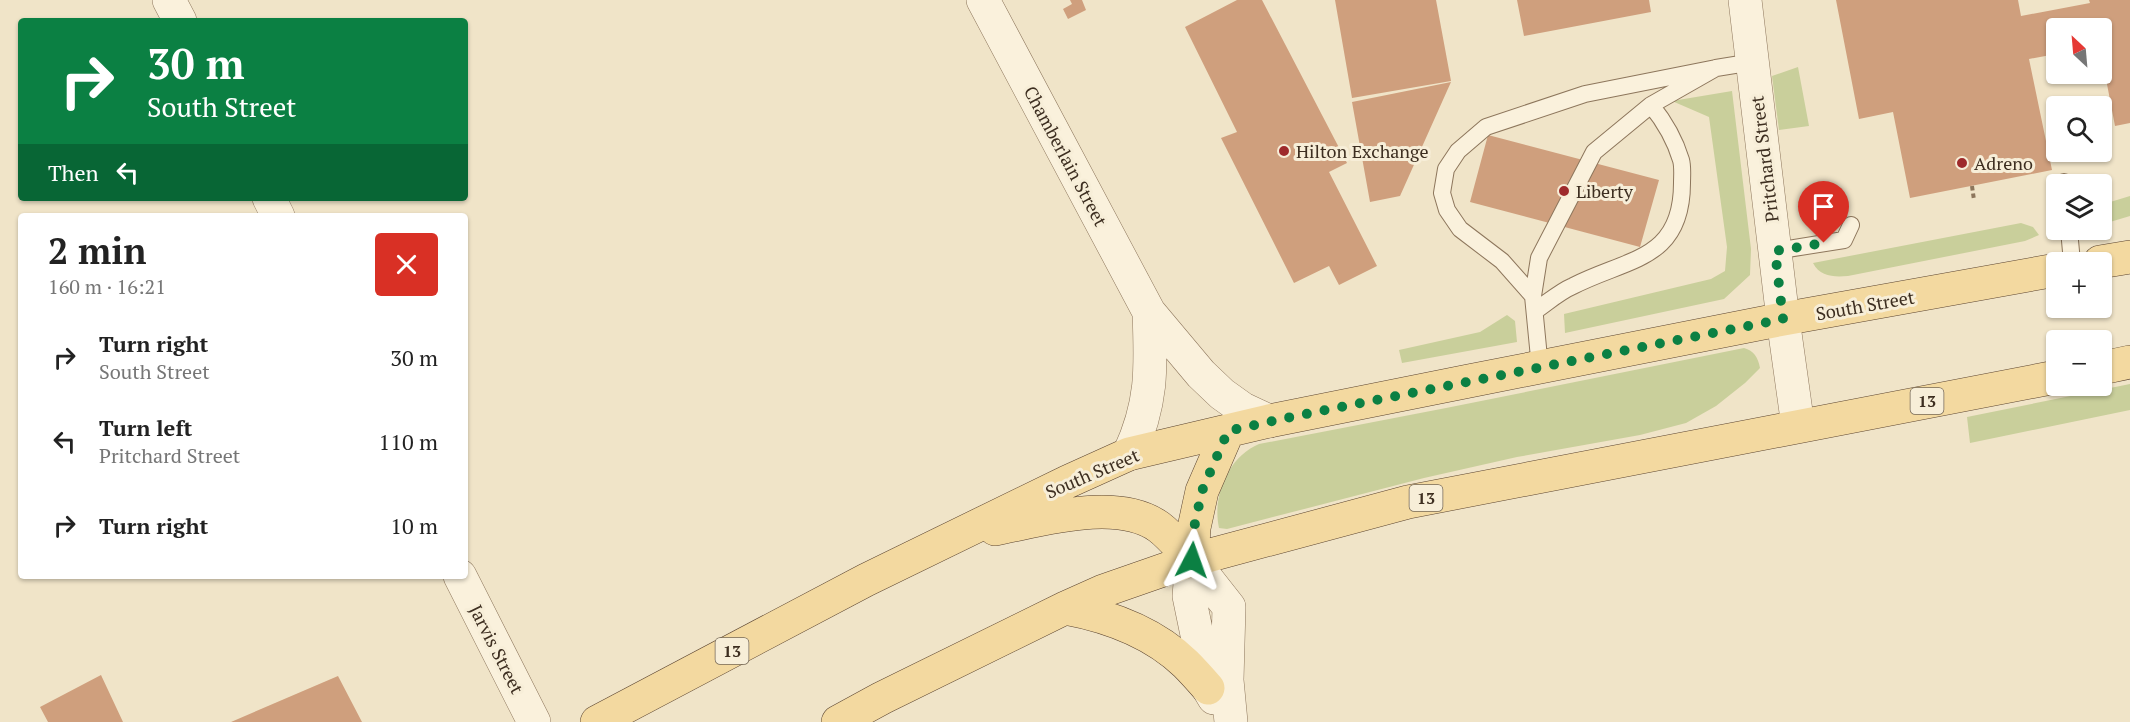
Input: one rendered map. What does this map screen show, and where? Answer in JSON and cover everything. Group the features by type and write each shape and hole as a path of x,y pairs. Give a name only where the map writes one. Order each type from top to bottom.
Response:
{"main road":[{"path":"2112,260 2130,257"},
{"name":"South Street","path":"597,722 866,580 1129,454 1269,421 1783,319 2046,272"},
{"path":"2112,366 2130,362"},
{"name":"13","path":"838,722 1065,608 1103,591 1192,560 1408,502 2046,379"},
{"path":"1192,560 1194,528 1202,491 1228,431"},
{"path":"955,536 1089,511 1128,514 1158,526 1192,560"},
{"path":"1065,608 1096,614 1134,630 1159,644 1185,663 1208,688"}],"street":[{"path":"169,0 178,18"},
{"name":"Chamberlain Street","path":"983,0 1149,312 1201,374 1222,394 1244,409 1269,421"},
{"name":"Pritchard Street","path":"1745,0 1798,426"},
{"name":"Chamberlain Street","path":"1129,454 1145,414 1150,392 1149,312"},
{"path":"1192,560 1189,596 1208,688 1229,722"},
{"path":"1192,560 1229,607 1227,680 1229,722"},
{"name":"Jarvis Street","path":"462,579 534,722"}],"lane":[{"path":"1534,304 1502,261 1460,229 1447,210 1442,193 1446,169 1458,151 1486,127 1585,94 1753,62"},
{"path":"1540,368 1534,304 1539,258 1594,152 1651,105 1716,68"},
{"path":"1534,304 1652,251 1671,234 1682,196 1682,162 1665,123 1651,105"},
{"path":"1775,251 1844,240 1851,225"}],"path":[{"path":"1972,186 1974,200"}],"green space":[{"path":"1798,67 1809,126 1779,130 1772,76"},
{"path":"1732,91 1751,249 1750,275 1724,299 1565,333 1564,314 1711,279 1725,271 1727,247 1709,117 1672,101"},
{"path":"2130,196 2130,216 2112,221 2112,201"},
{"path":"2021,223 2033,227 2039,235 2025,241 1848,276 1823,274 1813,263"},
{"path":"1507,315 1515,321 1517,342 1402,363 1399,350 1480,332"},
{"path":"1744,348 1755,355 1760,368 1716,406 1686,423 1640,435 1517,457 1424,478 1227,529 1219,528 1218,503 1225,479 1239,458 1259,444"},
{"path":"2130,384 2130,410 1970,443 1967,417 2071,396 2112,396 2112,388"}],"building":[{"path":"1070,0 1082,0 1086,10 1068,19 1063,9 1072,4"},
{"name":"Hilton Exchange","path":"1237,0 1262,0 1347,163 1329,172 1377,266 1339,285 1329,266 1294,283 1221,138 1237,132 1185,27"},
{"path":"1335,0 1436,0 1451,81 1352,98"},
{"path":"1517,0 1649,0 1651,12 1524,36"},
{"path":"1836,0 2018,0 2021,16 2090,3 2089,0 2130,0 2130,123 2115,126 2112,96 2109,96 2107,84 2112,84 2112,18 2046,18 2046,56 2029,59 2046,141 2046,162 2050,162 2052,170 1910,198 1893,112 1859,119"},
{"path":"1451,82 1400,196 1370,202 1352,102"},
{"name":"Liberty","path":"1488,135 1659,180 1640,247 1470,202"},
{"path":"101,675 123,722 48,722 40,707"},
{"path":"338,676 362,722 231,722"}],"place":[{"name":"Hilton Exchange","path":"1284,151"},
{"name":"Adreno","path":"1962,163"},
{"name":"Liberty","path":"1564,191"}],"route":[{"path":"1192,560 1194,528 1202,491 1228,431 1783,319 1775,251 1824,243"}]}
